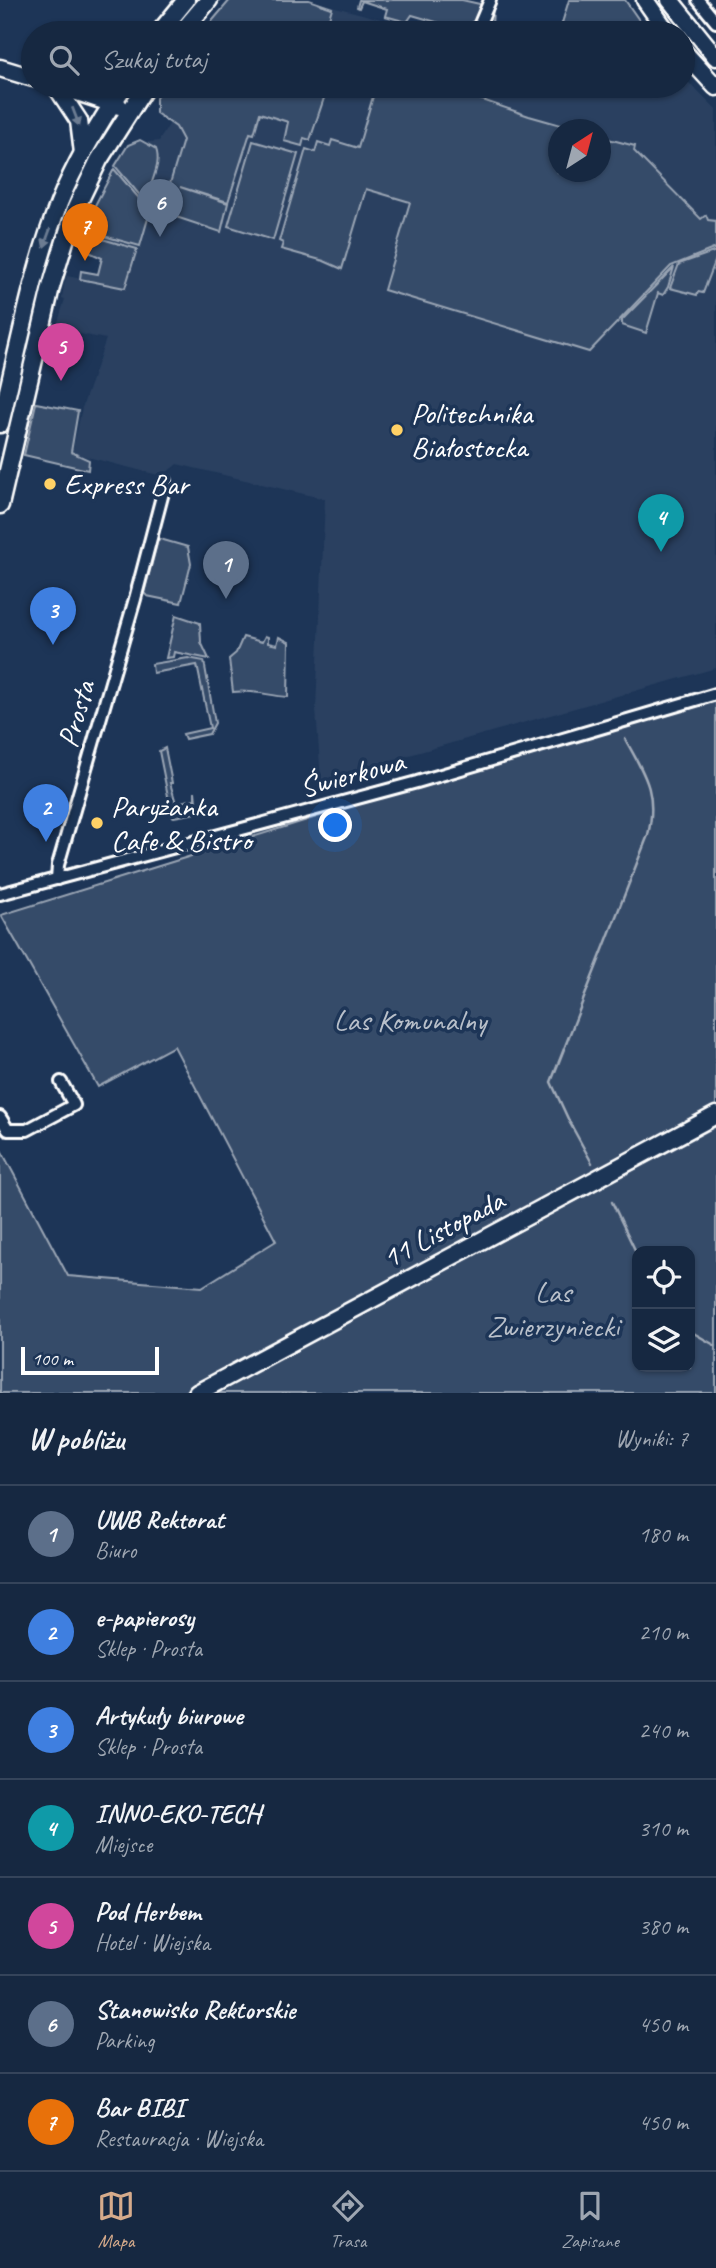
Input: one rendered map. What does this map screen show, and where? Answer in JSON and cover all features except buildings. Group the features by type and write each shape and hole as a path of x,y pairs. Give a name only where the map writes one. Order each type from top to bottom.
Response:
{"main road":[{"path":"169,21 186,0"},
{"path":"191,21 209,0"},
{"path":"645,0 660,21"},
{"path":"670,0 689,21"},
{"path":"695,27 712,46"},
{"path":"695,63 716,87"},
{"path":"0,68 21,74"},
{"path":"66,98 79,121 83,153"},
{"path":"97,98 130,112"},
{"path":"19,427 16,433 10,435 4,433 0,425 42,251 60,202 83,153 116,98"},
{"path":"0,505 4,474 19,427 51,287 69,230 99,160 139,98"},
{"name":"11 Listopada","path":"197,1393 716,1115"}],"street":[{"path":"481,21 489,0"},
{"path":"698,0 716,22"},
{"name":"Prosta","path":"57,879 58,865 135,599 166,481"},
{"name":"Świerkowa","path":"0,894 417,782 716,694"},
{"path":"0,1116 8,1130 27,1130 74,1105 61,1082"}],"shaded area":[{"path":"230,0 309,0 388,21 212,21"},
{"name":"Politechnika Białostocka","path":"695,89 716,110 716,668 321,780 316,709 325,499 177,464 162,476 72,453 82,408 106,339 56,329 65,299 62,298 64,285 67,276 125,288 133,259 89,244 104,197 133,144 159,141 170,123 156,113 156,98 695,98"}],"green space":[{"path":"230,0 309,0 332,8 328,21 212,21"},
{"path":"359,0 462,0 493,7 492,21 433,21 412,15 408,21 403,21 385,16 387,9 362,1 359,8"},
{"path":"569,0 625,0 640,21 563,21"},
{"path":"156,98 324,98 310,140 304,138 302,146 284,141 288,122 260,113 254,134 250,133 228,202 180,187 228,203 221,232 164,213 163,207 183,140 176,127 156,113"},
{"path":"373,98 477,98 548,121 548,182 611,182 611,140 635,146 634,151 701,219 706,215 708,220 716,221 716,248 671,266 589,352 384,290 410,202 366,189 342,269 281,249 283,243 279,241 306,149 315,152 318,142 330,146 332,140 358,148"},
{"path":"140,140 156,149 158,156 148,205 115,166 128,145"},
{"path":"253,141 298,154 273,240 228,226"},
{"path":"114,169 149,210 140,246 82,230"},
{"path":"81,233 137,249 125,288 80,279 81,271 98,274 102,258 87,251 87,245 75,241"},
{"path":"716,251 716,259 703,293 698,292 697,295 670,288 679,264"},
{"path":"674,267 668,287 663,295 658,293 646,333 622,325 622,320"},
{"path":"36,403 78,411 71,452 89,460 88,470 24,455"},
{"path":"160,539 188,547 191,564 181,603 147,596 144,593"},
{"path":"176,615 200,623 201,642 209,659 174,652 173,657 166,658"},
{"path":"265,636 268,637 268,643 277,645 279,637 289,642 288,697 247,691 233,692 229,659 236,653 243,637 262,642"},
{"path":"188,658 204,661 215,723 209,734 185,739 183,734 210,728 197,665 153,673 152,664"},
{"name":"Las Komunalny","path":"716,699 716,1106 184,1393 0,1393 0,1148 68,1276 202,1287 276,1241 174,1046 98,1087 1,915 478,767"},
{"path":"165,748 176,803 195,799 195,791 197,813 172,816 159,751"},
{"name":"Las Zwierzyniecki","path":"716,1126 716,1393 215,1393"}],"waterway":[{"path":"592,1163 551,1082 648,835 651,820 648,785 625,739"},
{"path":"612,1202 633,1246"},
{"path":"695,1334 716,1346"}],"place":[{"name":"Stanowisko Rektorskie","path":"160,237"},
{"name":"Bar BIBI","path":"85,261"},
{"name":"Pod Herbem","path":"61,381"},
{"name":"Politechnika Białostocka","path":"397,430"},
{"name":"Express Bar","path":"50,484"},
{"name":"INNO-EKO-TECH","path":"661,552"},
{"name":"UWB Rektorat","path":"226,599"},
{"name":"Artykuły biurowe","path":"53,645"},
{"name":"Paryżanka Cafe & Bistro","path":"97,823"},
{"name":"e-papierosy","path":"46,842"}]}
